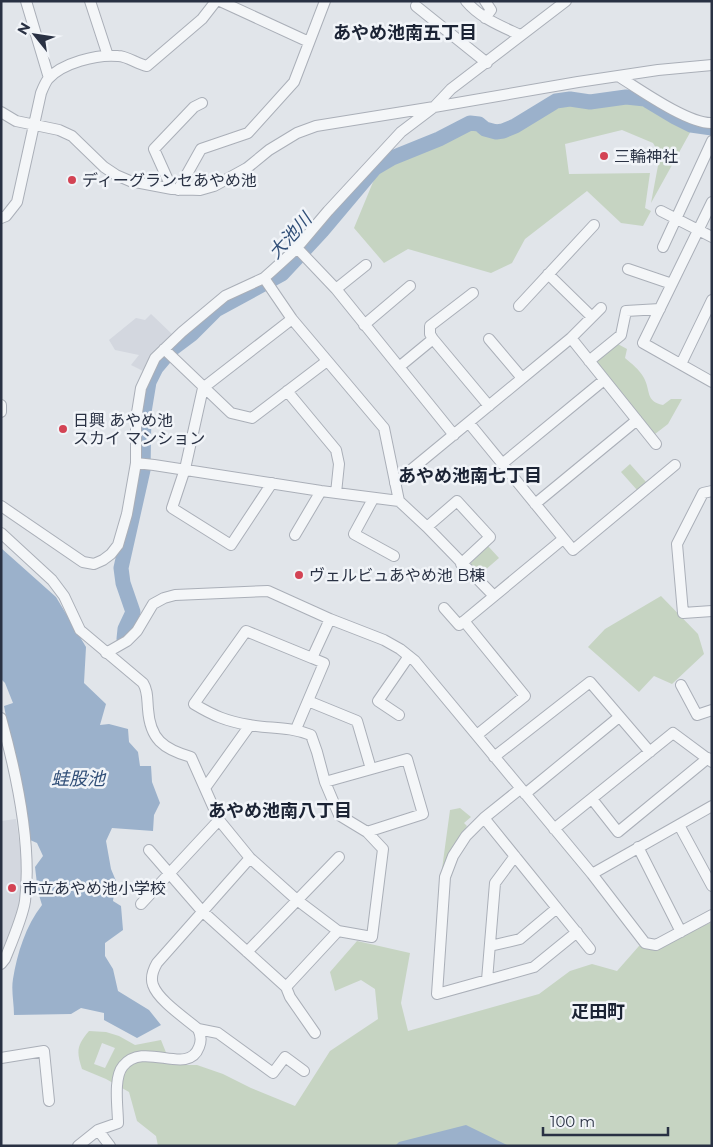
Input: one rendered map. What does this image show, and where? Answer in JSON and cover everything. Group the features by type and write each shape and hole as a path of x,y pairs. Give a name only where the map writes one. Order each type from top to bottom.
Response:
{"street":[{"path":"26,1 49,78"},
{"path":"90,1 108,56"},
{"path":"1,218 6,216 17,202 41,93 46,80 56,71 68,65 83,60 108,56 119,56 138,65 147,66 202,20 216,1"},
{"path":"220,1 310,42"},
{"path":"175,190 201,149 248,133 294,82 325,1"},
{"path":"466,1 473,10 485,18 520,35"},
{"path":"485,1 491,10 485,18"},
{"path":"1,506 83,562 94,564 104,560 111,554 118,545 127,514 136,463 136,419 141,388 152,362 164,349 225,296 264,278 297,248 367,167 401,132 434,107 452,89 487,63 553,5 566,1"},
{"path":"416,6 487,63"},
{"path":"1,112 16,121 59,130 72,136 104,167 130,181 175,190 200,190 214,186 247,168 269,150 297,133 316,126 618,76 712,65"},
{"path":"618,76 682,114 712,124"},
{"path":"175,190 154,149 194,107 202,103"},
{"path":"663,247 712,142"},
{"path":"712,202 643,343 712,382"},
{"path":"661,211 712,237"},
{"path":"519,306 594,225"},
{"path":"297,248 336,289 454,435"},
{"path":"336,289 366,265"},
{"path":"628,269 672,284"},
{"path":"548,274 592,317"},
{"path":"264,278 292,319 384,428 399,502"},
{"path":"364,325 410,286"},
{"path":"472,293 430,326 430,334 489,406"},
{"path":"681,364 712,300"},
{"path":"395,483 571,338 601,308"},
{"path":"589,361 622,335 626,311 660,309"},
{"path":"272,483 231,544 172,508 184,469 203,388 292,319"},
{"path":"702,320 712,326"},
{"path":"571,338 656,444"},
{"path":"399,367 433,339"},
{"path":"489,340 522,378"},
{"path":"164,349 231,413 252,418 327,361"},
{"path":"502,464 604,380"},
{"path":"287,391 336,450 339,464 336,493"},
{"path":"1,405 1,412"},
{"path":"535,504 637,420"},
{"path":"469,423 573,550 675,465"},
{"path":"136,463 154,464 399,502 427,527 494,596"},
{"path":"295,535 321,491"},
{"path":"712,491 703,493 677,544 683,612 712,611"},
{"path":"373,499 354,534 394,556"},
{"path":"427,527 457,501 490,537 461,564"},
{"path":"1,533 52,580 64,596 80,630 143,682 147,690 149,724 155,737 164,747 191,757 219,820 250,858 297,900 338,931 372,937 383,849 366,832 339,815 325,782 318,752 310,735 296,729 250,725 217,718 194,704 246,631 324,663 296,729"},
{"path":"444,608 459,625 563,539"},
{"path":"106,653 127,641 137,631 153,604 175,594 268,591 330,619 384,640 415,661 592,874 645,943 656,945 712,915"},
{"path":"312,658 330,619"},
{"path":"464,621 525,696 477,735"},
{"path":"399,715 378,701 409,656"},
{"path":"494,757 590,682 650,752"},
{"path":"681,685 697,715 712,710"},
{"path":"308,701 357,721 371,769"},
{"path":"577,932 534,967 438,994 445,877 453,856 466,836 484,818 523,792 619,717"},
{"path":"1,718 26,846 25,902 5,959 1,964"},
{"path":"204,788 250,725"},
{"path":"554,829 673,732 710,760 618,832 592,799"},
{"path":"325,782 407,759 424,814 366,832"},
{"path":"592,874 712,806"},
{"path":"484,818 590,949"},
{"path":"141,904 219,820"},
{"path":"679,825 712,886"},
{"path":"638,847 681,932"},
{"path":"149,850 202,912 286,987 315,1033"},
{"path":"487,980 495,883 515,856"},
{"path":"247,952 339,857"},
{"path":"78,1146 98,1130 118,1123 118,1076 123,1066 133,1057 149,1056 185,1061 192,1058 198,1052 201,1036 198,1029 157,994 152,984 152,973 157,963 250,858"},
{"path":"490,946 520,939 557,908"},
{"path":"286,987 338,931"},
{"path":"198,1029 218,1033 273,1073 285,1057 304,1071"},
{"path":"1,1058 44,1051 49,1101"},
{"path":"98,1130 110,1146"}],"shaded area":[{"path":"151,314 174,336 145,372 131,365 139,355 115,350 109,340 136,318 145,320"},
{"name":"市立あやめ池小学校","path":"16,819 22,861 22,904 3,953 1,953 1,821"}],"green space":[{"path":"558,103 641,103 692,129 651,203 660,155 653,143 622,130 565,144 569,174 650,173 645,208 651,211 643,226 621,223 587,191 525,239 512,263 491,273 408,249 384,263 354,228 378,170 468,129 504,136"},
{"path":"616,343 627,349 625,358 642,375 653,401 663,405 671,399 682,399 668,424 655,434 594,360"},
{"path":"630,464 646,482 637,490 621,472"},
{"path":"488,546 499,558 477,577 470,569 471,563"},
{"path":"661,596 698,634 704,654 672,684 654,676 639,692 588,647 605,629"},
{"path":"460,808 471,817 464,823 467,826 452,848 442,869 450,810"},
{"path":"712,922 712,1146 158,1146 156,1136 137,1121 129,1092 106,1079 82,1069 78,1053 82,1040 89,1031 106,1032 119,1036 135,1045 161,1040 171,1065 197,1065 223,1074 295,1106 330,1051 378,1019 375,989 361,980 335,991 330,972 357,941 410,953 401,1003 408,1031 539,994 570,971 592,964 617,971 639,946 660,948","holes":["102,1043 115,1048 105,1068 94,1064"]}],"water":[{"name":"蛙股池","path":"1,548 56,597 86,647 84,683 106,704 100,725 109,724 128,729 129,742 138,752 140,766 151,766 152,782 160,803 154,815 153,831 112,828 106,841 111,869 116,881 113,901 121,906 123,930 105,943 105,956 113,969 118,991 149,1010 161,1025 137,1038 104,1020 104,1013 81,1008 71,1014 14,1015 12,983 17,960 31,921 42,905 38,892 35,867 43,856 37,843 30,840 4,706 13,703 5,683 1,679"},
{"path":"466,1125 509,1146 395,1146 399,1142"}],"waterway":[{"name":"大池川","path":"124,639 125,629 133,612 123,583 121,568 143,470 144,412 149,382 156,368 172,349 192,334 216,310 282,274 322,231 375,168 392,158 439,139 470,123 479,124 485,129 496,132 503,131 515,126 556,101 570,99 590,102 626,97 645,99 691,125 712,128"}],"place":[{"name":"三輪神社","path":"604,156"},
{"name":"ディーグランセあやめ池","path":"72,180"},
{"name":"日興 あやめ池 スカイ マンション","path":"63,429"},
{"name":"ヴェルビュあやめ池 B棟","path":"299,575"},
{"name":"市立あやめ池小学校","path":"12,888"}],"district":[{"name":"あやめ池南五丁目","path":"405,33"},
{"name":"あやめ池南七丁目","path":"470,476"},
{"name":"あやめ池南八丁目","path":"280,811"},
{"name":"疋田町","path":"598,1012"}]}
